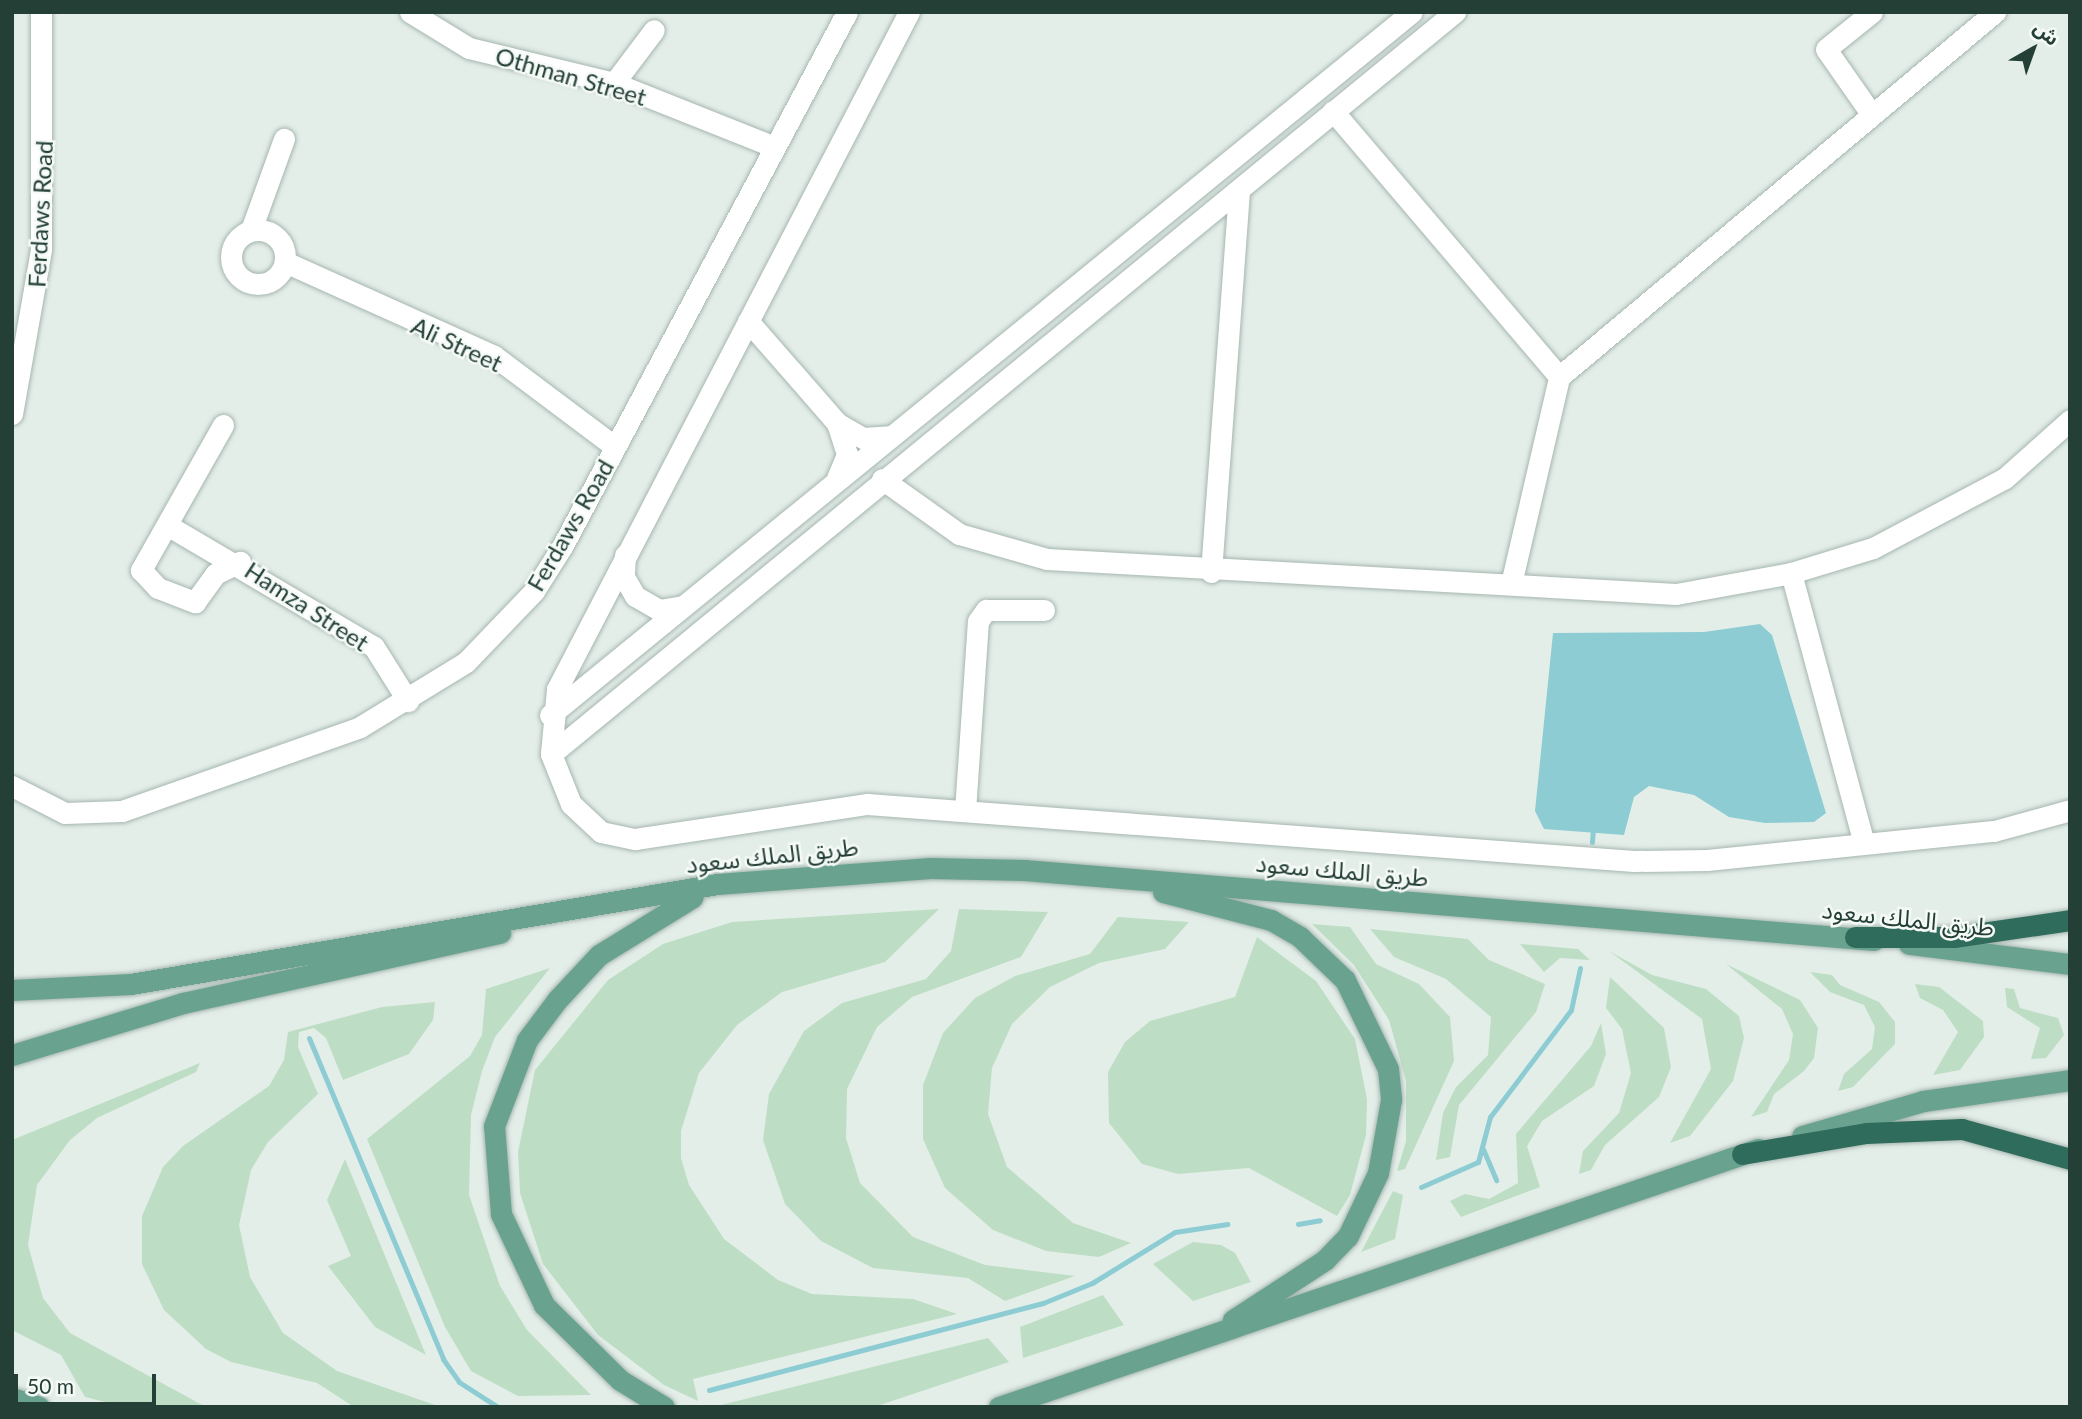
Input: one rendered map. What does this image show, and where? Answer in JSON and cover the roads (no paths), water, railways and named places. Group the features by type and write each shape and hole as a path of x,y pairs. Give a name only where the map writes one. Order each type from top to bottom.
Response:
{"highway":[{"path":"1855,937 1954,937 2070,920"},
{"path":"1742,1154 1866,1133 1962,1129 2070,1159"}],"main road":[{"name":"طريق الملك سعود","path":"610,905 717,884 930,868 1108,877 1855,937 2070,964"},
{"path":"1108,877 1272,920 1300,937 1345,980 1388,1069 1391,1100 1378,1173 1348,1236 1325,1260 1204,1338"},
{"path":"664,1407 620,1380 544,1305 501,1214 494,1126 527,1041 557,1000 599,955 645,921 717,884"},
{"path":"12,990 131,984 610,905"},
{"path":"12,1055 183,1003 394,960 610,905"},
{"path":"999,1407 1742,1154 1923,1101 2070,1080"},
{"path":"12,1398 39,1407"}],"street":[{"name":"Ferdaws Road","path":"12,414 41,249 41,12"},
{"name":"Othman Street","path":"410,12 469,48 614,83 775,147"},
{"name":"Ferdaws Road","path":"12,786 65,813 101,816 360,727 408,701 466,662 534,591 615,447 847,12"},
{"path":"909,12 568,660 550,715 551,754 571,804 601,832 619,838 826,805 965,811 1634,861 1994,831 2070,810"},
{"path":"550,715 1412,12"},
{"path":"551,754 1455,12"},
{"path":"1872,12 1826,49 1872,115"},
{"path":"1511,583 1559,377 1995,12"},
{"path":"614,83 654,30"},
{"path":"1333,111 1559,377"},
{"path":"251,230 276,237 285,262 268,282 242,279 232,265 232,248 251,230 284,139"},
{"path":"1212,572 1239,190"},
{"name":"Ali Street","path":"285,262 494,356 615,447"},
{"path":"1049,306 1067,329"},
{"path":"748,321 837,423 863,438 890,436"},
{"path":"883,479 959,534 1003,550 1212,572 1511,583 1676,594 1791,573 1873,548 2005,478 2070,420"},
{"path":"834,482 847,454 837,423"},
{"path":"223,425 141,570 158,588 195,602 215,574 231,558"},
{"name":"Hamza Street","path":"167,525 231,558 374,647 408,701"},
{"path":"625,553 624,577 635,596 659,610 683,606"},
{"path":"1791,573 1864,843"},
{"path":"965,811 978,621 986,610 1044,610"}],"water":[{"path":"1760,624 1772,635 1826,813 1814,822 1765,823 1729,817 1694,795 1649,786 1634,797 1624,835 1544,829 1535,811 1553,633 1704,632"}],"waterway":[{"path":"1592,842 1593,828"},
{"path":"1421,1187 1478,1162 1490,1117 1571,1010 1580,968"},
{"path":"309,1038 443,1359 459,1382 498,1407"},
{"path":"1483,1149 1496,1180"},
{"path":"1298,1224 1320,1220"},
{"path":"709,1390 1043,1303 1092,1283 1175,1232 1227,1224"}]}
